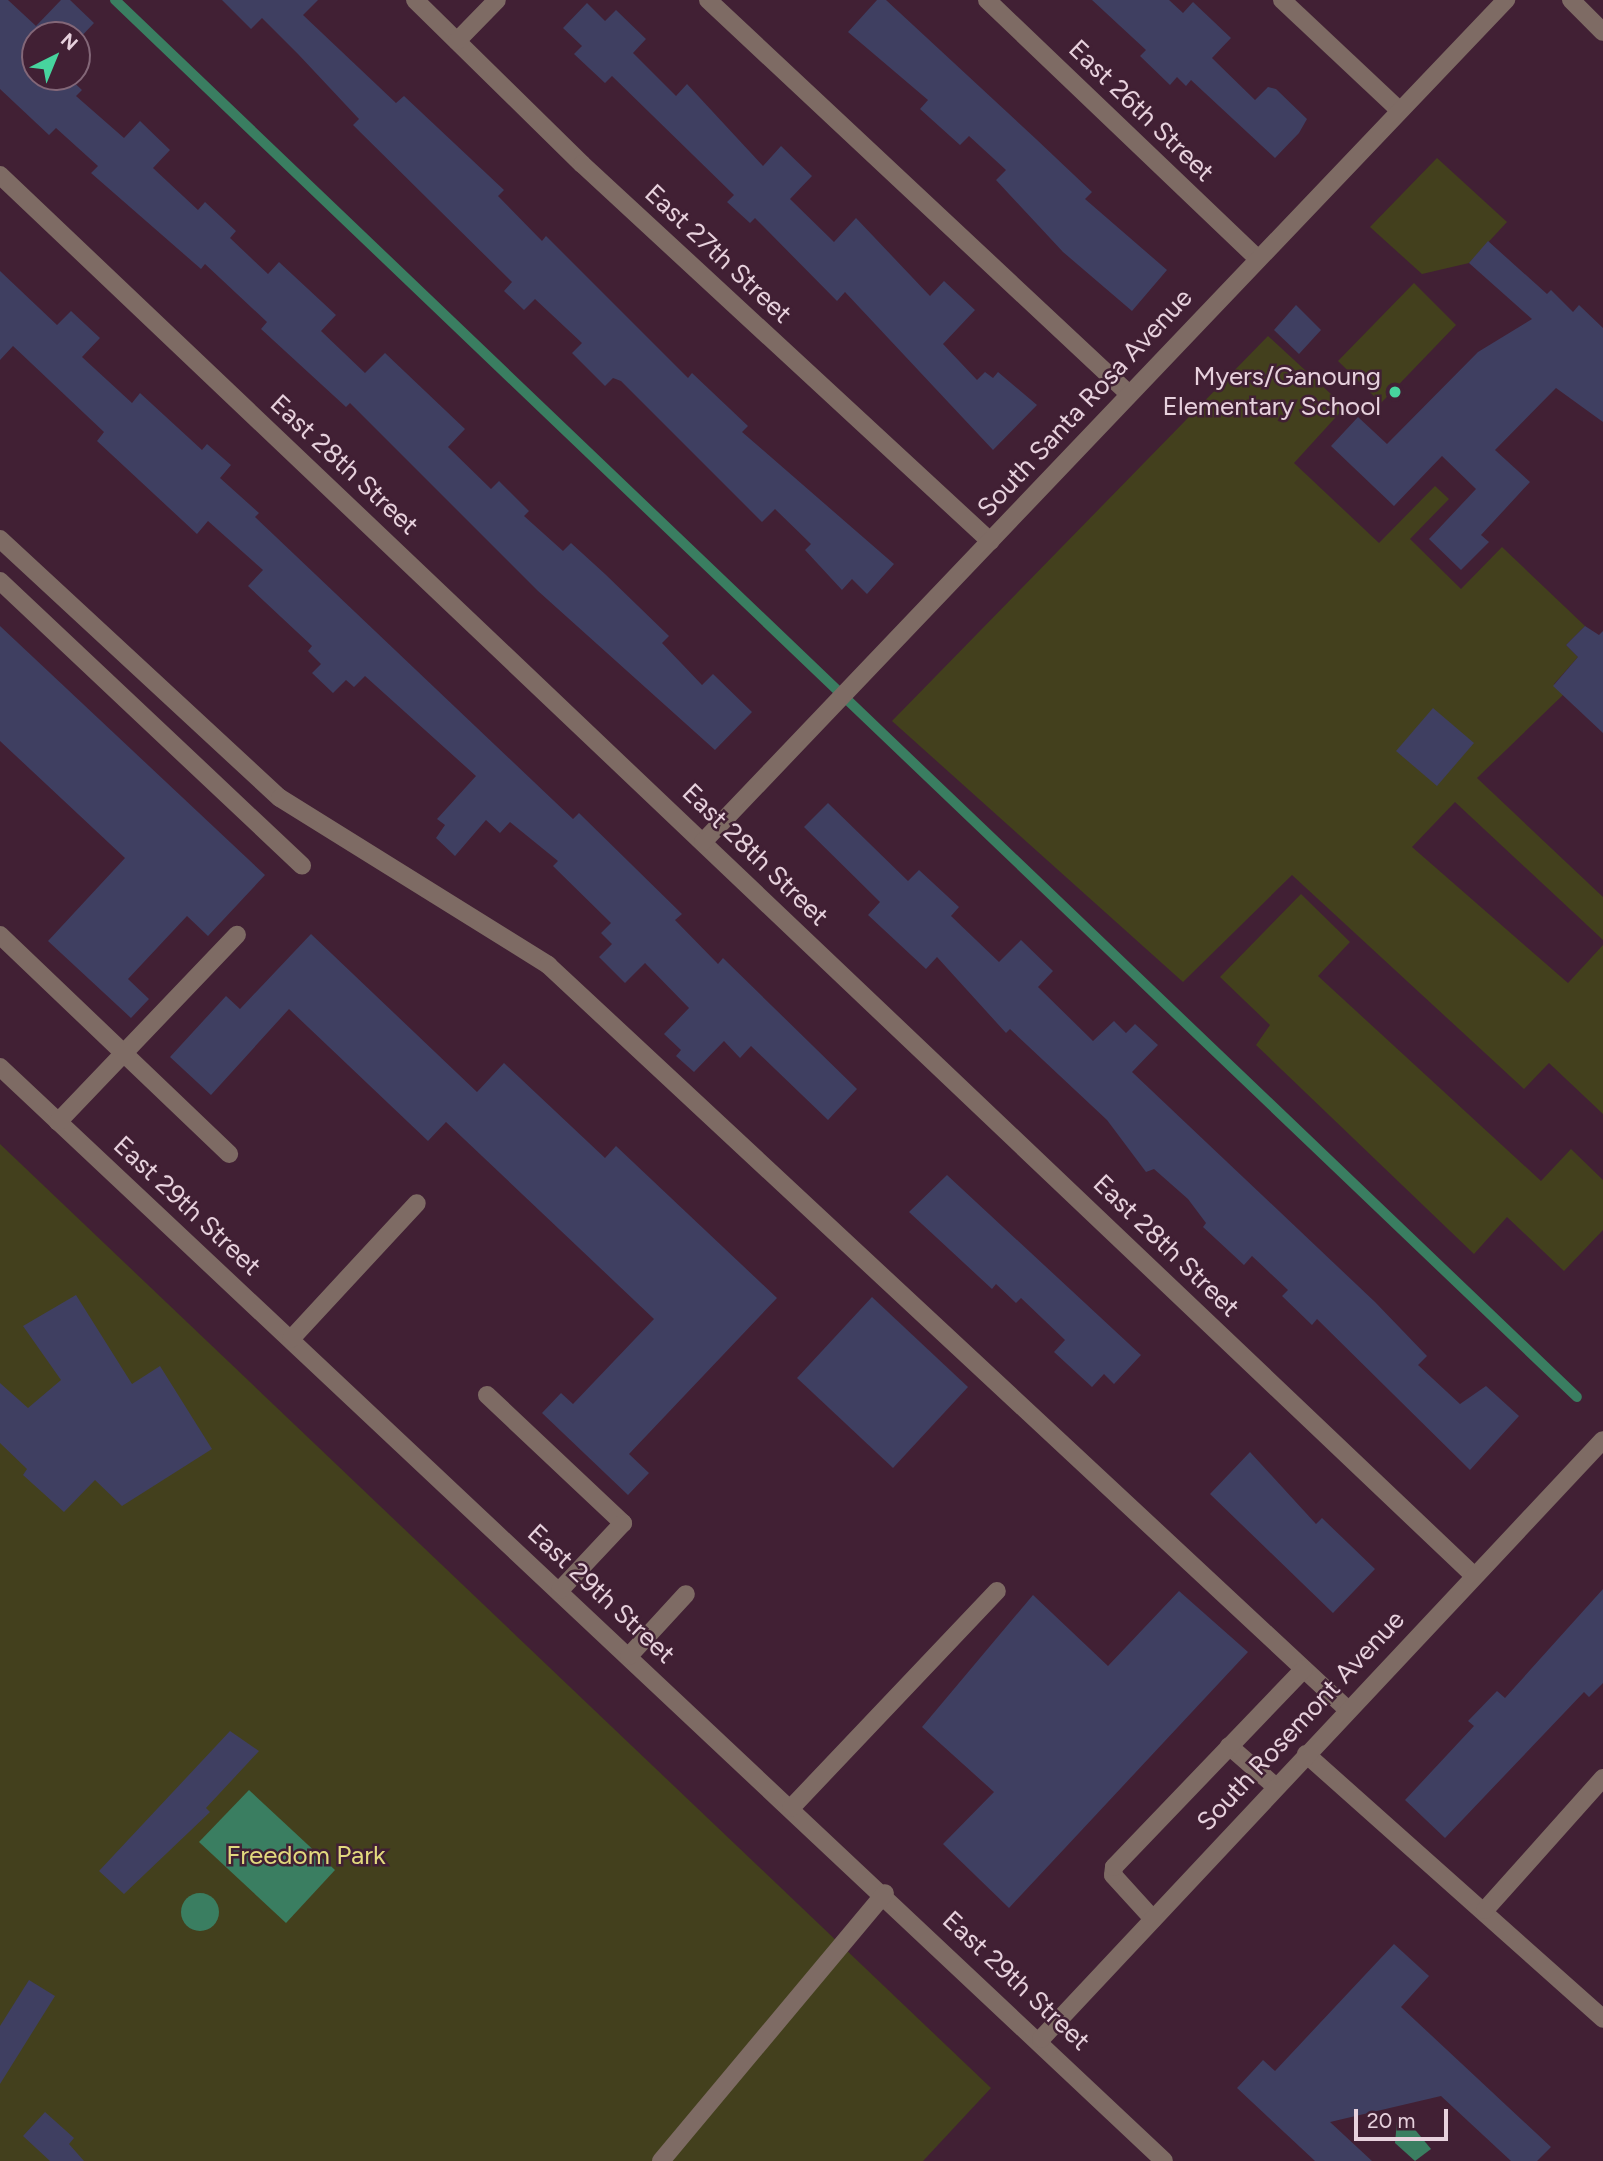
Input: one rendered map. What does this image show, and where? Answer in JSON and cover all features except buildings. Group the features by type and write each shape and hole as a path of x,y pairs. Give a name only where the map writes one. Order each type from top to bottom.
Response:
{"street":[{"name":"East 27th Street","path":"415,0 990,541"},
{"path":"457,41 496,0"},
{"path":"708,0 1128,393"},
{"name":"East 26th Street","path":"987,0 1258,259"},
{"path":"1282,0 1399,110"},
{"name":"South Santa Rosa Avenue","path":"703,842 1128,393 1506,0"},
{"path":"1571,0 1603,32"},
{"name":"East 28th Street","path":"0,175 1473,1575"},
{"path":"0,538 279,798 548,965 1348,1710"},
{"path":"0,581 302,866"},
{"path":"0,935 229,1154"},
{"path":"58,1122 237,935"},
{"name":"East 29th Street","path":"0,1067 1041,2039 1164,2161"},
{"path":"292,1339 417,1203"},
{"path":"487,1395 623,1523 560,1590"},
{"name":"South Rosemont Avenue","path":"1041,2039 1473,1575 1603,1440"},
{"path":"791,1808 997,1591"},
{"path":"629,1656 686,1594"},
{"path":"1153,1919 1112,1870 1304,1669"},
{"path":"1229,1746 1276,1787"},
{"path":"1306,1754 1485,1910 1603,2019"},
{"path":"1485,1910 1603,1778"},
{"path":"661,2161 885,1894"}],"green space":[{"path":"1437,158 1507,222 1469,263 1422,274 1370,227"},
{"path":"1414,283 1456,325 1381,403 1338,361"},
{"path":"1268,336 1345,407 1294,463 1379,543 1435,486 1449,499 1410,539 1461,589 1502,547 1585,626 1566,645 1578,657 1554,684 1564,694 1477,778 1603,897 1603,940 1455,802 1412,847 1568,983 1603,945 1603,1114 1549,1063 1524,1089 1292,875 1183,982 892,721"},
{"path":"1301,894 1350,942 1318,976 1541,1181 1571,1149 1603,1180 1603,1230 1564,1271 1507,1217 1474,1254 1256,1045 1270,1025 1220,977"},
{"name":"Freedom Park","path":"0,1144 991,2088 923,2161 0,2161"}],"shaded area":[{"path":"249,1790 335,1870 286,1923 199,1842"},
{"path":"200,1893 213,1899 219,1912 213,1925 200,1931 187,1925 181,1912 187,1899"},
{"path":"1407,2120 1431,2149 1415,2161 1395,2143 1397,2121"}],"waterway":[{"path":"115,0 1577,1397"}],"place":[{"name":"Myers/Ganoung Elementary School","path":"1395,392"}]}
